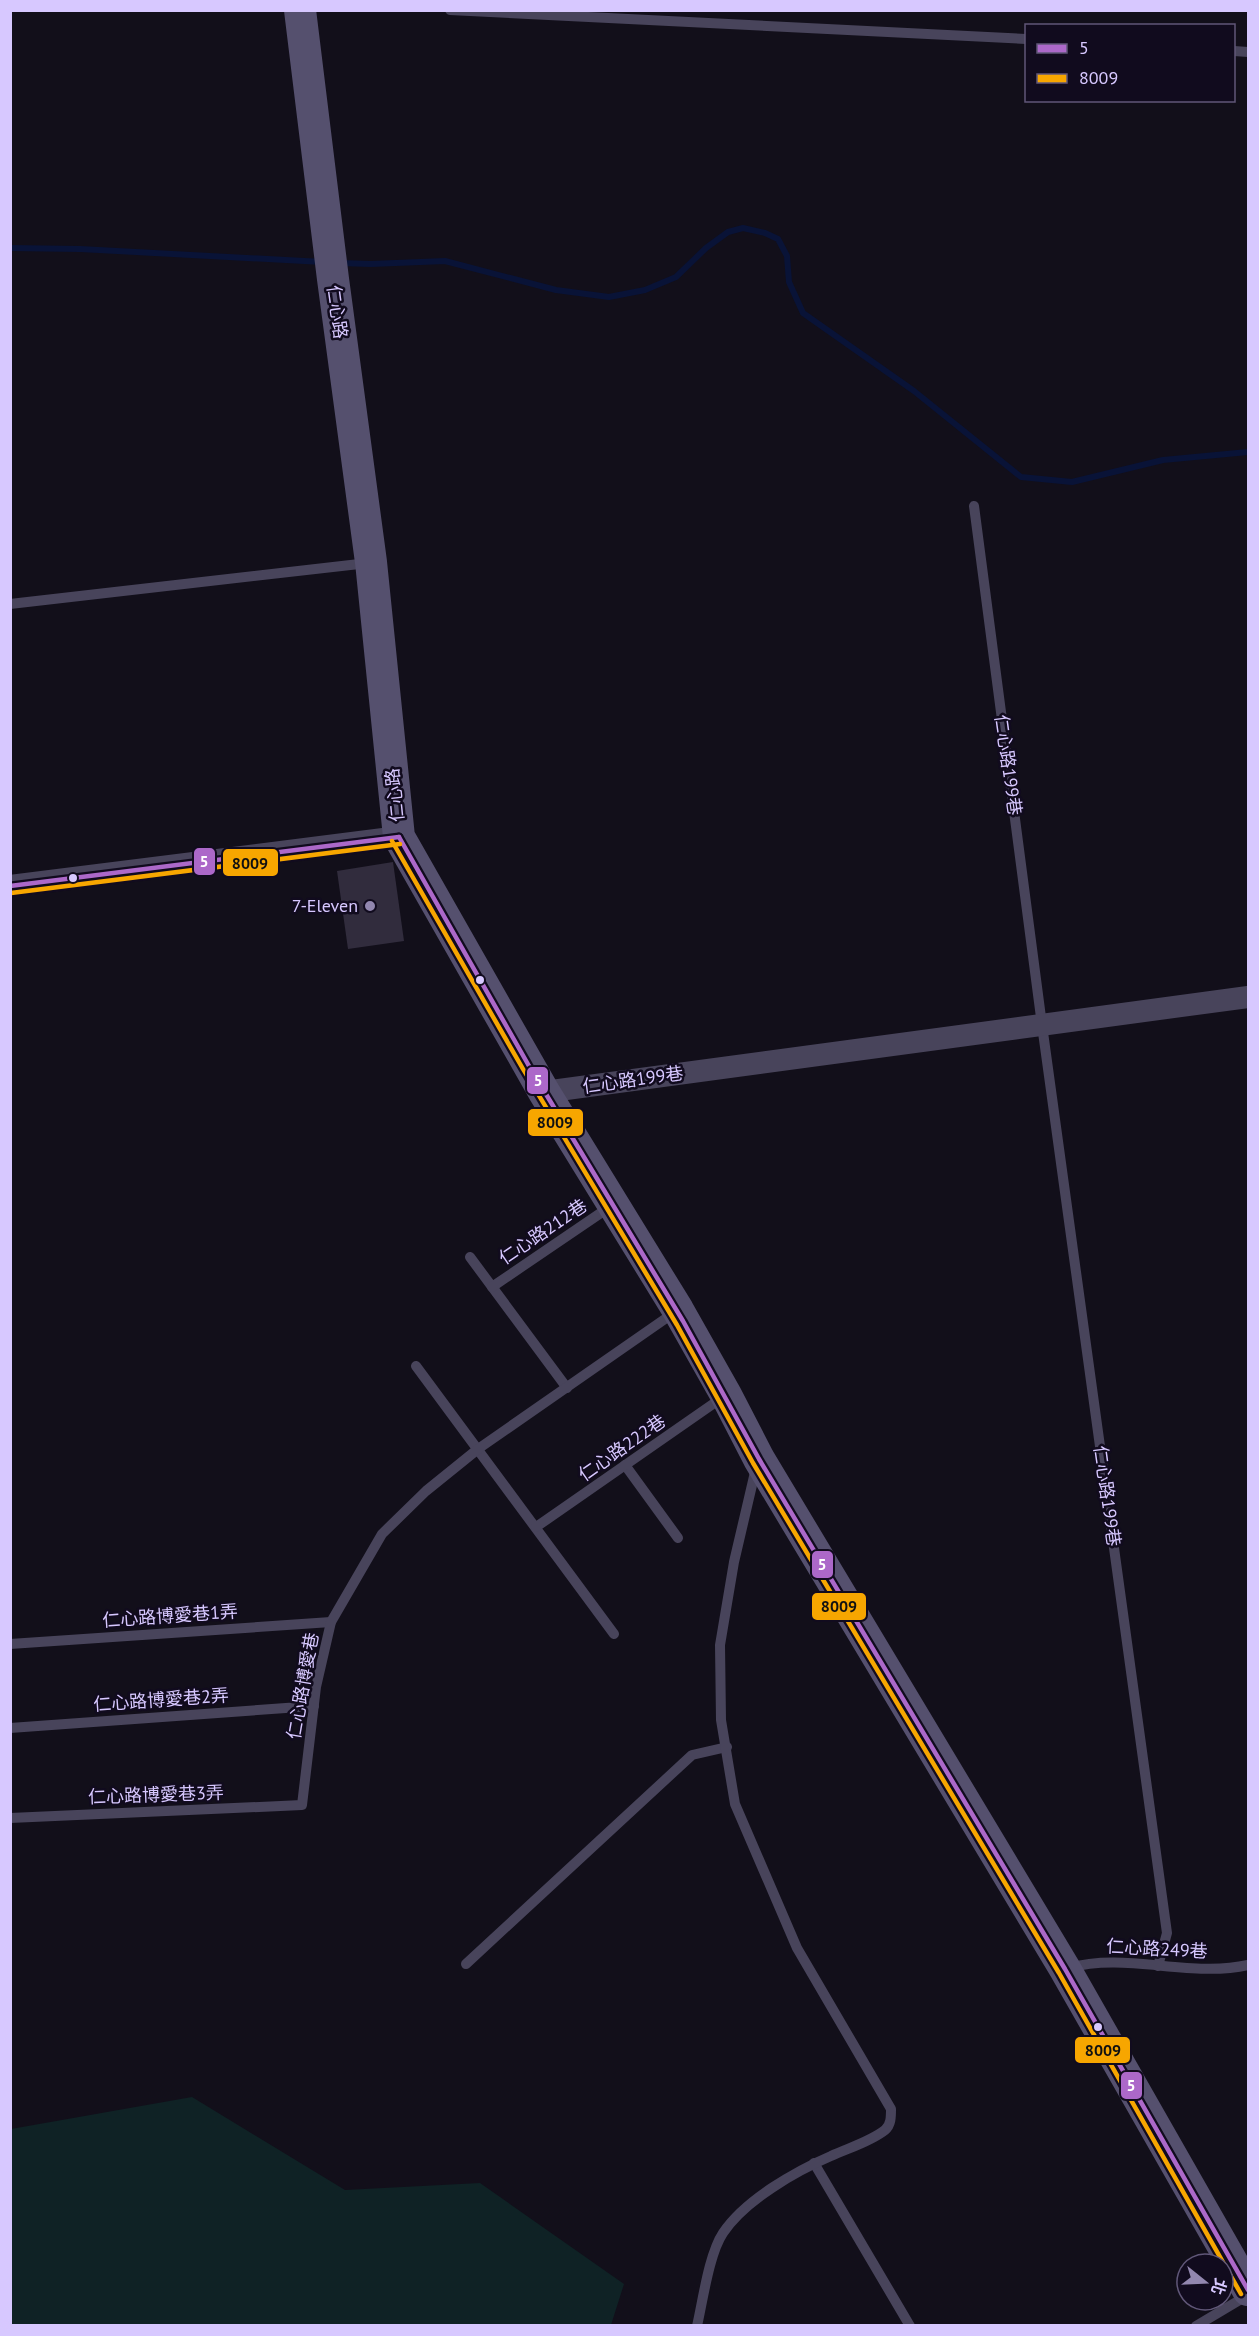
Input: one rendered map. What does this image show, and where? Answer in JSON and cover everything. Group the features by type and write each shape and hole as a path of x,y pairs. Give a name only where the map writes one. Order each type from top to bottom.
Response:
{"street":[{"name":"仁心路","path":"300,10 371,562 399,837 544,1092 678,1310 759,1459 1065,1969 1248,2290"},
{"path":"10,886 399,837"},
{"name":"仁心路199巷","path":"544,1092 1248,997"}],"lane":[{"path":"450,10 1025,39"},
{"name":"仁心路199巷","path":"974,506 1042,1025 1167,1933 1158,1966"},
{"path":"10,604 371,562"},
{"name":"仁心路212巷","path":"492,1287 613,1204"},
{"name":"仁心路212巷","path":"470,1257 567,1388"},
{"path":"478,1449 678,1310"},
{"path":"416,1366 614,1634"},
{"name":"仁心路222巷","path":"536,1527 726,1395"},
{"name":"仁心路博愛巷","path":"302,1805 316,1687 332,1622 382,1533 426,1491 478,1449"},
{"path":"697,2325 711,2264 723,2233 745,2210 777,2184 814,2163 870,2139 887,2129 891,2120 891,2109 797,1948 735,1804 721,1720 720,1645 734,1562 759,1459"},
{"path":"625,1465 678,1538"},
{"name":"仁心路博愛巷1弄","path":"10,1644 332,1622"},
{"name":"仁心路博愛巷2弄","path":"10,1728 314,1706"},
{"path":"466,1964 692,1755 727,1747"},
{"name":"仁心路博愛巷3弄","path":"10,1818 302,1805"},
{"name":"仁心路249巷","path":"1065,1969 1089,1962 1224,1968 1248,1965"},
{"path":"814,2163 910,2325"},
{"path":"1196,2325 1248,2295"}],"green space":[{"path":"192,2097 345,2190 480,2183 624,2284 611,2325 11,2325 11,2129"}],"building":[{"name":"7-Eleven","path":"393,862 404,941 348,949 337,871"}],"waterway":[{"path":"339,263 445,261 556,290 609,297 645,290 676,277 706,248 728,232 743,228 765,233 778,239 787,256 789,282 803,313 914,391 1021,477 1072,482 1163,460 1248,452"},
{"path":"10,248 80,249 323,262"}],"transit line":[{"name":"5","path":"399,837 529,1066 683,1321 759,1459 1065,1969 1248,2290"},
{"name":"5","path":"10,886 399,837"},
{"name":"8009","path":"392,841 523,1069 677,1325 753,1463 1059,1973 1241,2294"},
{"name":"8009","path":"11,893 400,844"}],"place":[{"name":"7-Eleven","path":"370,906"}]}
